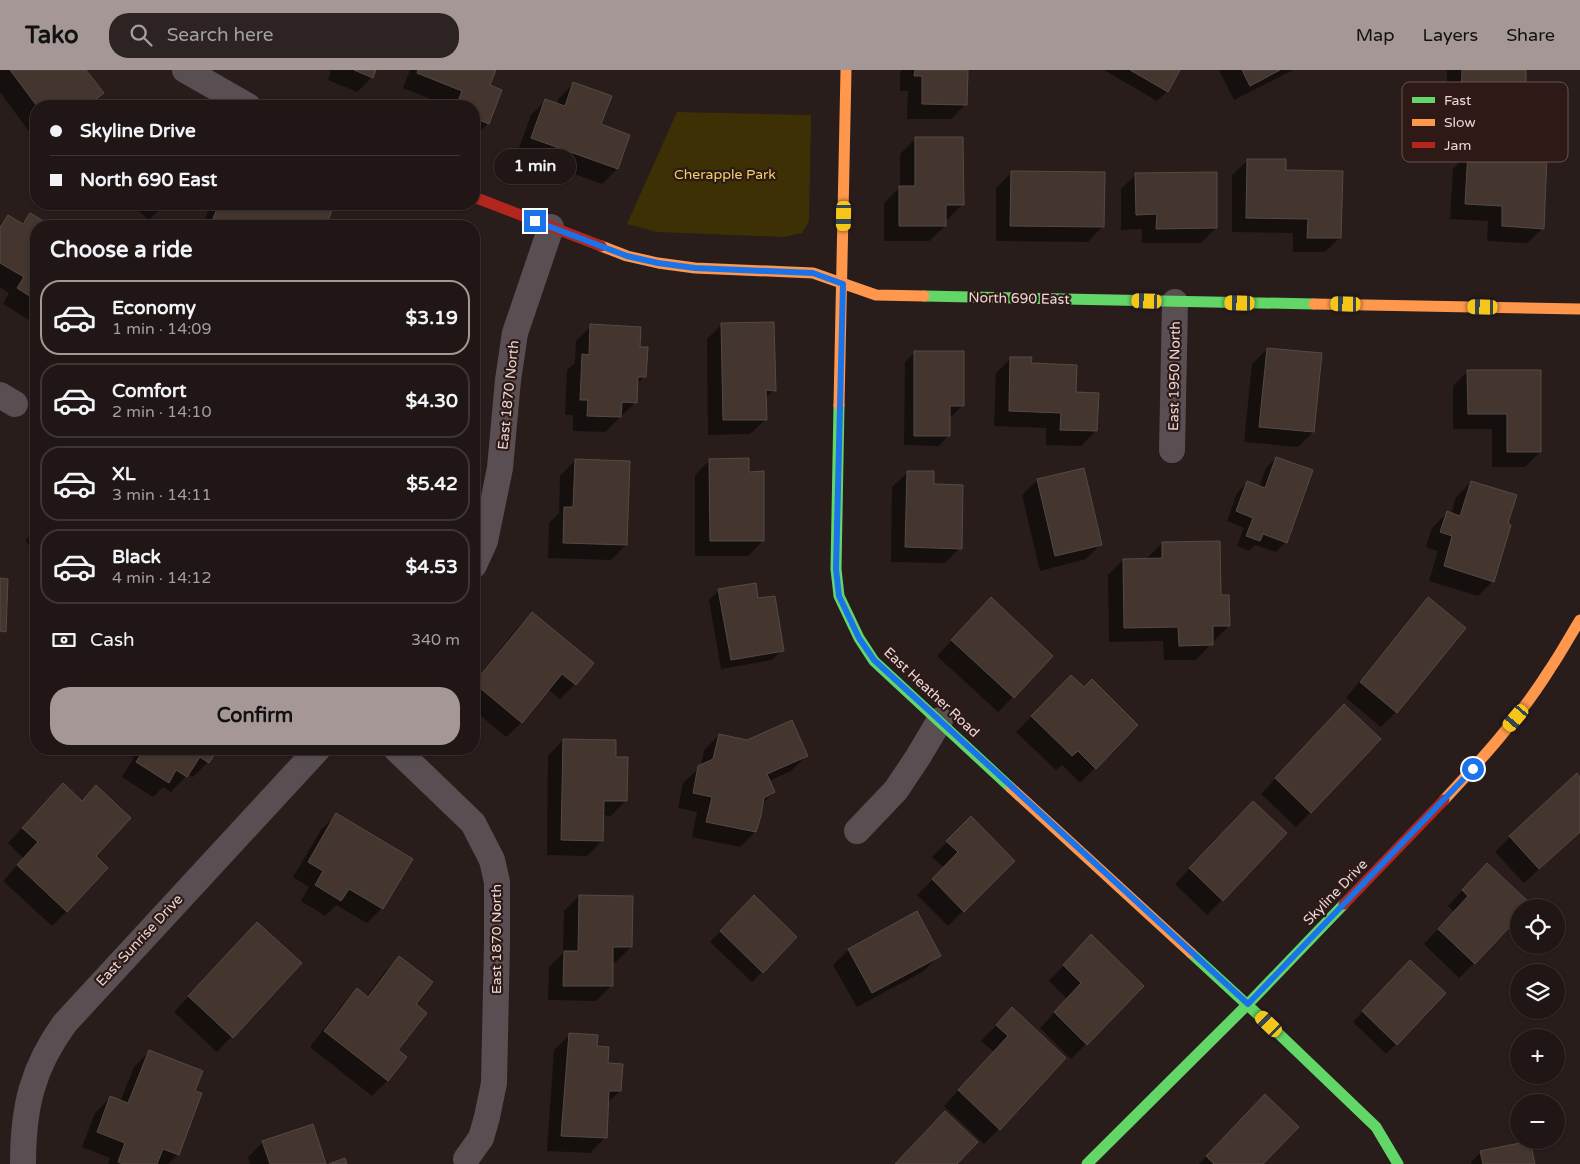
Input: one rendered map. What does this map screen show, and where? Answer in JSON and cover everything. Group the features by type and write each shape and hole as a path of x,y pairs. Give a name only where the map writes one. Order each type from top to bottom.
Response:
{"street":[{"path":"185,70 238,100"},
{"name":"East Heather Road","path":"846,70 836,569 839,596 859,638 874,660 1248,1004 1376,1127 1398,1164"},
{"name":"North 690 East","path":"480,199 627,256 658,263 695,268 813,273 876,295 1580,309"},
{"name":"East 1870 North","path":"480,551 485,541 500,468 508,380 515,333 550,227"},
{"name":"East 1950 North","path":"1172,450 1176,302"},
{"name":"Skyline Drive","path":"1087,1164 1248,1004 1473,769 1516,718 1550,670 1580,620"},
{"path":"858,831 896,790 940,720"},
{"name":"East Sunrise Drive","path":"23,1164 23,1133 28,1098 50,1043 64,1023 312,755"},
{"name":"East 1870 North","path":"402,755 472,823 492,860 497,882 494,1083 481,1138 466,1159"}],"green space":[{"name":"Cherapple Park","path":"677,112 811,115 809,221 802,233 785,237 657,232 627,224"}],"building":[{"path":"10,70 86,70 104,93 95,100 32,100"},
{"path":"354,70 376,70 373,78"},
{"path":"418,70 496,70 490,85 502,90 489,124 480,120 480,100 458,100 462,91 417,73"},
{"path":"915,70 968,70 967,105 922,104 922,76 914,76"},
{"path":"1130,70 1180,70 1168,92"},
{"path":"1242,70 1280,70 1250,86"},
{"path":"1462,70 1526,70 1526,82 1462,82"},
{"path":"573,82 612,96 601,124 630,135 618,169 531,138 545,99 565,106"},
{"path":"915,137 963,137 964,205 946,205 946,226 899,226 899,186 915,186"},
{"path":"1247,159 1286,159 1286,170 1343,171 1341,238 1307,238 1308,219 1246,218"},
{"path":"1467,162 1547,162 1544,229 1502,226 1502,206 1465,204"},
{"path":"1011,171 1105,172 1104,227 1010,226"},
{"path":"1217,172 1217,228 1156,229 1157,214 1136,215 1135,173"},
{"path":"217,210 332,210 328,220 212,220"},
{"path":"30,213 42,220 30,220 30,296 17,288 24,277 0,263 0,227 8,215 23,224"},
{"path":"774,322 776,391 766,390 767,420 723,420 721,323"},
{"path":"590,324 641,327 640,347 648,347 646,377 638,377 637,403 622,402 621,417 587,416 588,400 580,400 582,354 589,355"},
{"path":"1267,348 1322,353 1314,432 1259,427"},
{"path":"914,351 964,351 964,406 950,406 950,436 914,436"},
{"path":"1010,357 1032,357 1031,363 1077,365 1076,392 1099,393 1097,431 1060,430 1061,413 1009,411"},
{"path":"1467,370 1541,370 1541,452 1507,452 1507,414 1468,414"},
{"path":"1276,457 1313,470 1287,543 1263,534 1260,541 1246,536 1253,518 1236,511 1247,481 1265,488"},
{"path":"749,458 749,472 764,471 764,541 710,541 709,459"},
{"path":"575,459 630,461 627,545 563,543 564,507 573,507"},
{"path":"1084,468 1102,545 1055,556 1037,479"},
{"path":"907,471 934,471 934,484 963,485 962,549 905,547"},
{"path":"1471,481 1517,495 1508,523 1511,525 1494,582 1444,566 1452,536 1440,532 1447,511 1460,516"},
{"path":"1220,541 1221,595 1229,595 1230,626 1213,626 1213,645 1179,646 1178,627 1124,628 1123,559 1162,558 1162,542"},
{"path":"0,578 8,579 6,632 0,631"},
{"path":"756,583 758,598 775,596 784,651 731,660 718,589"},
{"path":"991,597 1053,656 1014,698 951,640"},
{"path":"1428,597 1466,628 1397,713 1360,682"},
{"path":"532,612 594,663 576,685 562,674 522,723 480,688 480,676"},
{"path":"1071,675 1084,687 1092,679 1138,725 1096,769 1078,751 1072,756 1031,716"},
{"path":"1344,704 1381,739 1311,813 1275,778"},
{"path":"792,720 808,756 767,774 775,792 764,798 756,832 706,822 712,797 693,793 698,766 713,759 719,734 747,740"},
{"path":"563,739 616,740 616,757 628,757 627,801 604,801 603,841 561,840"},
{"path":"140,755 214,755 209,763 200,757 187,777 176,770 169,783 136,762"},
{"path":"1577,773 1580,777 1580,832 1539,869 1509,836"},
{"path":"63,783 82,801 96,785 131,818 96,856 108,868 67,912 17,865 38,842 22,828"},
{"path":"1253,801 1287,833 1223,901 1189,868"},
{"path":"336,813 413,859 383,909 349,889 341,901 315,885 323,871 308,862"},
{"path":"971,816 1015,861 964,912 932,879 958,852 946,841"},
{"path":"1487,863 1526,899 1510,899 1510,927 1475,964 1438,929 1468,896 1462,890"},
{"path":"579,895 633,896 632,947 613,947 613,986 563,986 564,951 578,951"},
{"path":"754,895 797,937 763,973 720,931"},
{"path":"917,911 941,956 872,993 848,949"},
{"path":"257,922 302,963 233,1038 188,996"},
{"path":"1091,934 1144,986 1087,1045 1054,1012 1081,983 1063,965"},
{"path":"399,956 433,982 416,1004 427,1013 398,1050 407,1057 388,1081 324,1031 357,988 368,997"},
{"path":"1410,960 1446,993 1397,1045 1362,1011"},
{"path":"1012,1007 1066,1058 1000,1130 958,1090 1008,1036 996,1025"},
{"path":"569,1033 598,1035 597,1046 609,1047 608,1063 623,1064 621,1091 609,1091 607,1138 561,1136"},
{"path":"149,1050 203,1071 195,1091 202,1093 179,1155 163,1149 157,1164 123,1164 118,1162 125,1143 97,1132 110,1096 128,1103"},
{"path":"1265,1094 1299,1127 1263,1164 1214,1164 1206,1156"},
{"path":"945,1111 978,1142 957,1164 895,1164"},
{"path":"313,1124 326,1164 270,1164 262,1141"},
{"path":"1510,1145 1510,1149 1532,1149 1535,1164 1483,1164 1480,1151"},
{"path":"345,1158 347,1164 329,1164"}],"traffic: fast":[{"path":"924,296 1314,304"},
{"path":"839,405 836,569 839,596 859,638 874,661 1011,788"},
{"path":"1087,1164 1248,1004 1344,904"},
{"path":"1191,953 1376,1127 1398,1164"}],"traffic: slow":[{"path":"839,405 846,70"},
{"path":"601,246 627,256 658,263 695,268 813,273 876,295 924,296"},
{"path":"1314,304 1580,309"},
{"path":"1444,800 1526,704 1580,620"},
{"path":"1011,788 1191,953"}],"traffic: jam":[{"path":"480,199 601,246"},
{"path":"1344,904 1444,800"}],"route":[{"path":"535,221 627,256 658,263 695,268 813,273 843,284 836,569 839,596 859,638 874,660 1248,1004 1473,769"}]}
